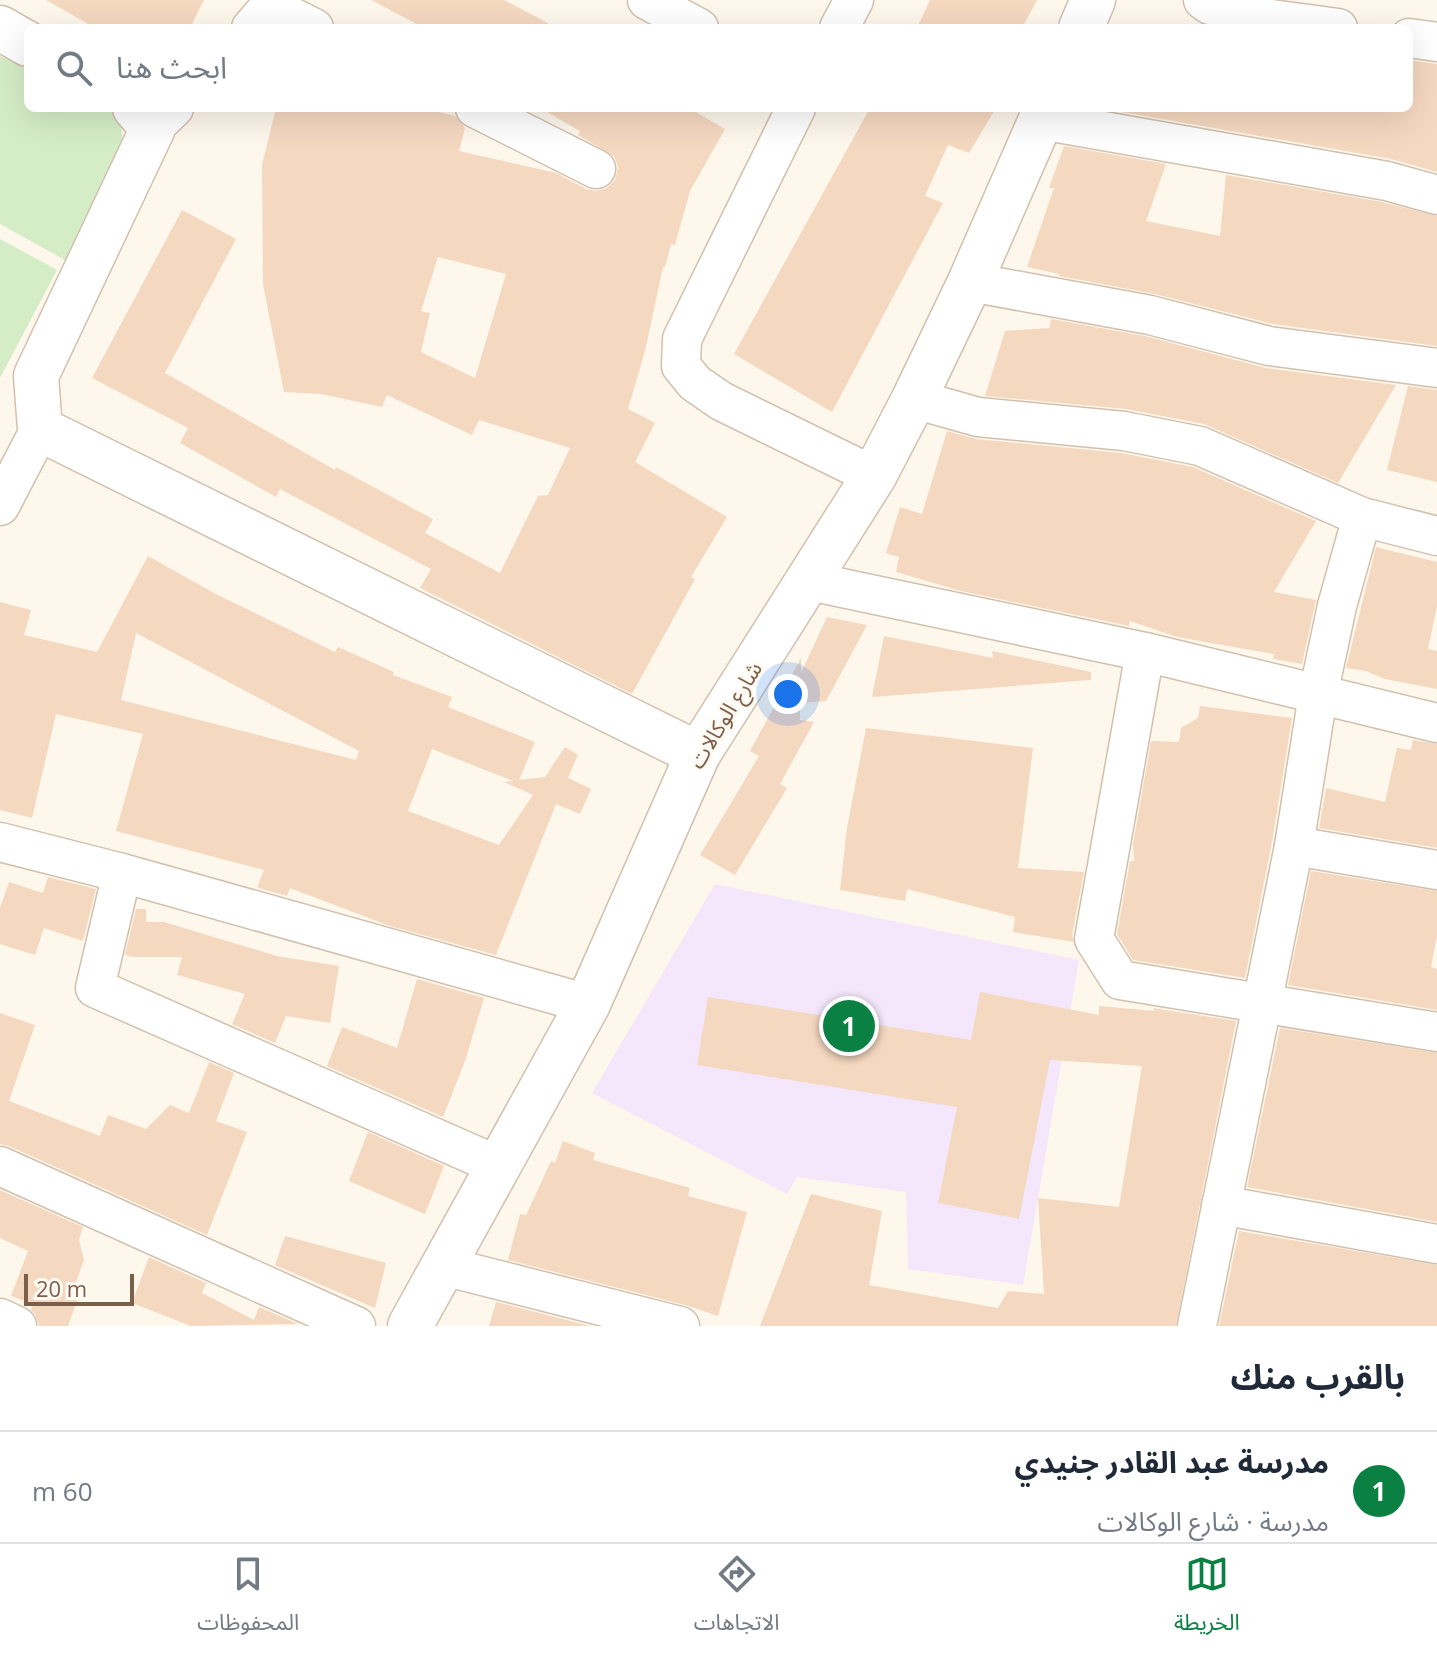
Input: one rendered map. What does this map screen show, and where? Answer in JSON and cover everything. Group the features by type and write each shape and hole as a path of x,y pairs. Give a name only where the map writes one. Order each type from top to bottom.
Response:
{"street":[{"path":"647,0 692,24"},
{"path":"841,24 854,0"},
{"path":"1083,24 1093,0"},
{"path":"1203,0 1210,5 1271,19 1308,24"},
{"path":"254,24 270,6 306,24"},
{"path":"0,28 24,42"},
{"path":"1413,39 1437,42"},
{"path":"483,112 596,169"},
{"path":"794,112 682,339 681,366 695,383 721,401 874,476"},
{"path":"1044,114 1387,181 1437,195"},
{"name":"شارع الوكالات","path":"410,1326 588,1004 698,754 874,476 970,282 1044,114"},
{"path":"0,506 40,429 36,376 154,115"},
{"path":"970,282 1150,315 1269,346 1437,368"},
{"path":"914,399 978,417 1124,431 1200,446 1362,517 1437,536"},
{"path":"40,429 698,754"},
{"path":"1197,1326 1294,846 1318,695 1337,606 1362,517"},
{"path":"809,581 1145,652 1437,723"},
{"path":"1145,652 1094,939 1120,980 1437,1032"},
{"path":"0,842 122,873 588,1004"},
{"path":"1294,846 1437,870"},
{"path":"122,873 95,988 499,1166"},
{"path":"0,1166 356,1326"},
{"path":"1221,1205 1437,1244"},
{"path":"443,1266 680,1326"},
{"path":"0,1318 17,1326"}],"shaded area":[{"path":"715,884 1079,960 1023,1285 908,1269 906,1192 797,1177 787,1194 592,1093"}],"green space":[{"path":"0,56 24,67 24,112 118,112 123,147 65,260 0,224"},
{"path":"0,239 57,270 0,378"}],"building":[{"path":"46,0 204,0 192,24 88,24"},
{"path":"371,0 504,0 549,24 416,24"},
{"path":"930,0 1037,0 1024,24 919,24"},
{"path":"1413,61 1437,64 1437,172 1391,159 1123,112 1413,112"},
{"path":"275,112 440,112 455,116 465,128 459,151 556,173 596,191 607,188 615,180 618,167 614,156 547,112 696,112 725,129 690,191 675,245 671,244 663,267 645,351 628,409 655,423 635,462 727,517 691,577 695,579 632,694 420,588 431,569 280,489 276,497 180,443 188,428 92,378 182,210 236,239 165,373 335,470 336,467 433,519 425,533 500,573 538,496 548,495 570,448 479,420 472,435 387,395 382,407 321,394 284,392 263,284 262,165","holes":["438,257 506,274 475,378 421,352 430,313 421,311"]},
{"path":"868,112 994,112 969,153 948,145 925,196 943,203 832,412 734,354"},
{"path":"1064,146 1166,164 1146,221 1220,236 1226,175 1382,202 1437,216 1437,346 1273,324 1155,294 1027,267 1054,188 1049,188"},
{"path":"1051,319 1145,336 1266,368 1396,385 1338,483 1204,424 1126,409 985,396 1005,331 1049,328"},
{"path":"1408,386 1437,390 1437,482 1387,470"},
{"path":"947,431 976,439 1121,453 1193,467 1316,521 1274,592 1316,600 1302,664 1273,659 1274,654 1177,637 1130,621 1129,626 961,591 896,572 899,557 886,553 900,507 922,514"},
{"path":"1376,547 1437,562 1437,606 1428,649 1437,651 1437,689 1346,668"},
{"path":"148,556 214,593 335,652 338,647 394,672 393,675 452,697 448,707 535,742 519,780 545,777 565,747 578,755 568,778 591,789 580,814 556,804 496,955 390,926 290,888 287,896 257,887 264,870 116,831 143,734 56,714 32,818 0,810 0,602 31,610 24,635 97,652","holes":["136,633 359,751 356,760 121,700","432,749 513,781 504,782 533,795 499,845 408,811"]},
{"path":"827,617 867,625 826,701 800,703 800,720 814,722 780,784 787,788 735,875 700,855 759,756 750,751 801,658 801,673"},
{"path":"884,636 993,658 992,651 1091,672 1091,680 872,697"},
{"path":"1200,706 1292,718 1245,978 1133,960 1117,934 1130,861 1134,861 1133,844 1151,741 1179,742 1181,728 1198,718"},
{"path":"866,728 1033,748 1018,868 1084,872 1072,935 1074,942 1013,932 1015,917 907,889 905,901 840,890 847,828"},
{"path":"1413,740 1437,744 1437,848 1319,828 1326,788 1385,802 1397,748 1411,750"},
{"path":"1311,871 1437,891 1437,936 1431,967 1437,969 1437,1010 1288,985"},
{"path":"48,877 96,889 83,941 44,928 35,955 0,944 0,908 9,882 43,893"},
{"path":"136,909 146,909 146,922 164,922 277,956 339,966 330,1023 286,1016 275,1043 232,1024 245,994 177,975 182,957 125,955"},
{"path":"417,979 484,998 465,1061 443,1117 327,1066 342,1027 397,1048"},
{"path":"980,992 1099,1015 1099,1006 1155,1011 1153,1008 1236,1021 1176,1326 760,1326 811,1194 882,1211 869,1285 998,1308 1008,1291 1044,1294 1038,1198 1119,1207 1142,1066 1050,1060 1019,1219 938,1203 957,1107 697,1065 708,997 971,1040"},
{"path":"0,1013 35,1025 9,1101 100,1136 108,1115 146,1129 170,1105 189,1113 209,1062 234,1073 216,1121 247,1132 207,1235 0,1144"},
{"path":"1280,1028 1437,1053 1437,1222 1247,1187"},
{"path":"368,1132 444,1166 425,1214 349,1181"},
{"path":"563,1141 595,1153 593,1160 690,1188 688,1196 747,1212 718,1316 508,1260 520,1214 526,1215 551,1161 555,1163"},
{"path":"0,1190 83,1227 79,1240 84,1260 73,1290 80,1293 68,1326 39,1326 31,1310 33,1304 11,1296 28,1251 0,1238"},
{"path":"1239,1231 1437,1265 1437,1326 1219,1326"},
{"path":"285,1236 386,1263 375,1308 275,1265"},
{"path":"149,1257 206,1283 202,1293 254,1320 259,1307 298,1324 191,1326 132,1303"},
{"path":"496,1302 590,1326 489,1326"}],"place":[{"name":"مدرسة عبد القادر جنيدي","path":"849,1026"}]}
